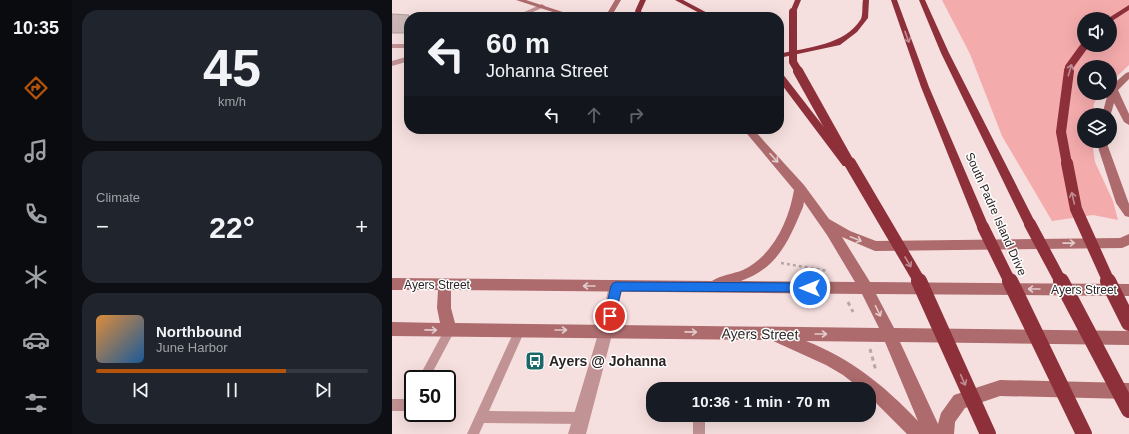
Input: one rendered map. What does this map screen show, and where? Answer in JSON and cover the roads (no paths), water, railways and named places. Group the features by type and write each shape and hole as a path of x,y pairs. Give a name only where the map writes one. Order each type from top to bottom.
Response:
{"highway":[{"path":"638,12 643,0"},
{"path":"678,0 702,12"},
{"path":"798,0 793,12 793,62 859,180 919,281 988,434"},
{"path":"784,55 837,43 854,30 864,18 866,0"},
{"name":"South Padre Island Drive","path":"894,0 925,87 983,227 1084,434"},
{"name":"South Padre Island Drive","path":"922,0 934,28 1030,224 1129,410"},
{"path":"931,0 934,28"},
{"path":"1117,15 1129,7"},
{"path":"1080,52 1069,68 1061,132 1076,209 1118,303 1129,323"},
{"path":"784,82 859,180"}],"main road":[{"path":"519,0 560,12"},
{"path":"611,12 618,0"},
{"path":"1117,86 1129,75"},
{"path":"1117,98 1129,122"},
{"path":"752,134 800,188 841,246 866,288 889,335 933,434"},
{"path":"1103,148 1122,203 1129,214"},
{"path":"707,287 749,273 768,259 781,243 798,207 800,188"},
{"path":"823,219 846,234 875,246 1122,243 1129,239"},
{"name":"Ayers Street","path":"392,284 1129,290"},
{"path":"445,285 443,305 450,330"},
{"name":"Ayers Street","path":"392,329 1129,338"},
{"path":"770,334 818,352 848,370 889,403 919,434"},
{"path":"945,434 947,419 960,401 1000,388 1129,391"}],"street":[{"path":"528,12 542,6"},
{"path":"392,46 404,46"},
{"path":"392,64 404,60"},
{"path":"577,434 606,331 616,286"}],"lane":[{"path":"428,370 450,330"},
{"path":"473,434 520,330"},
{"path":"392,405 404,406"},
{"path":"481,417 582,418"},
{"path":"699,422 699,434"}],"place":[{"name":"Ayers @ Johanna","path":"535,361"}]}
